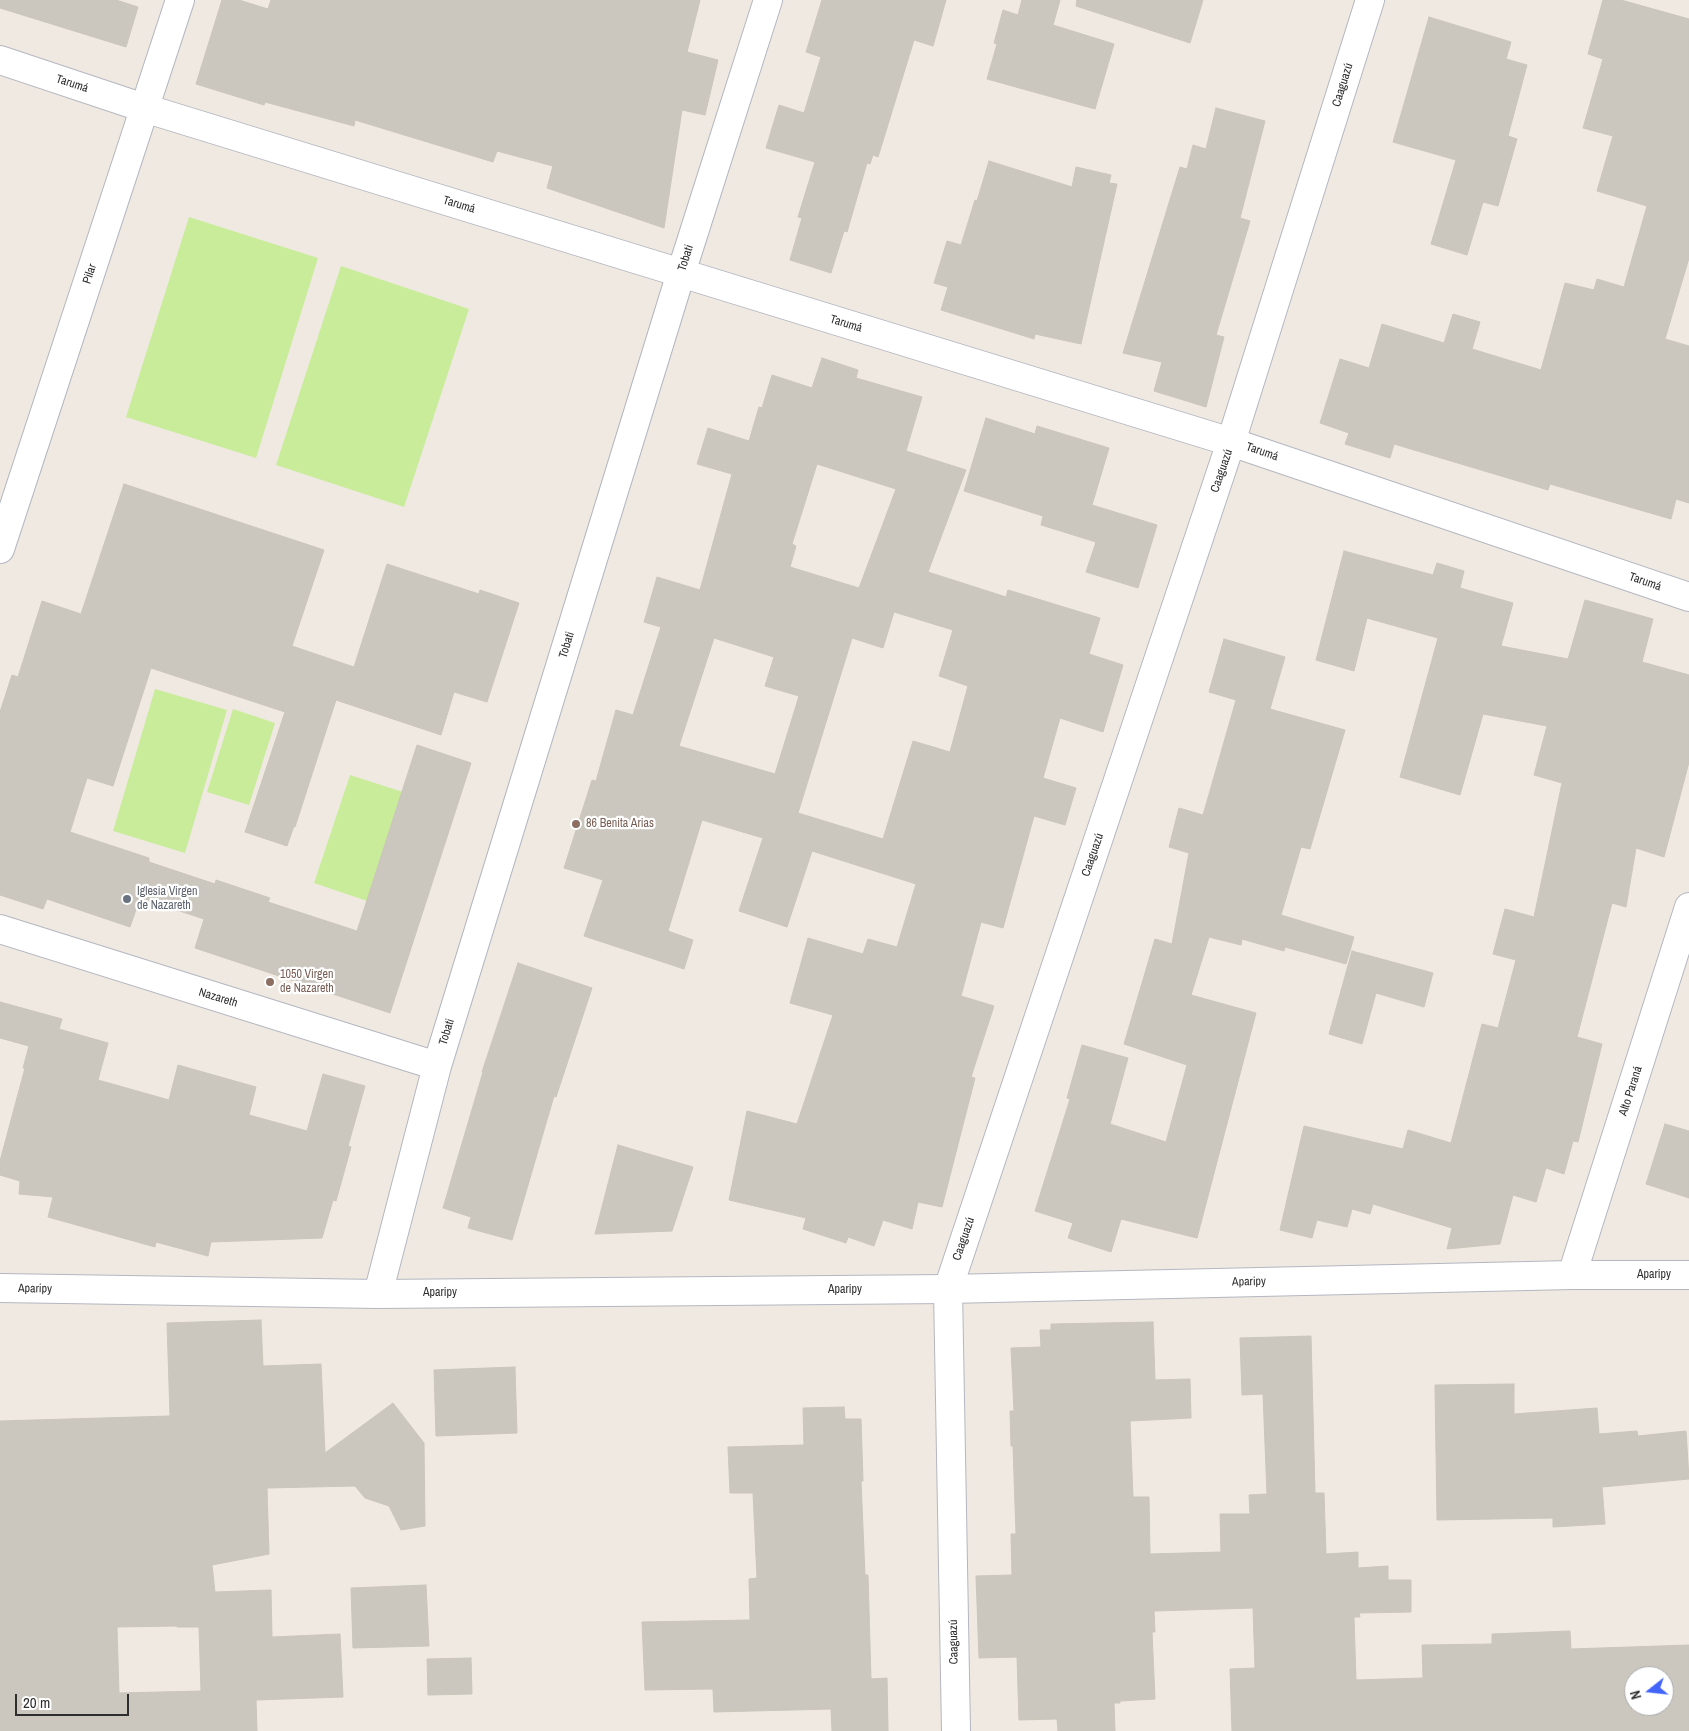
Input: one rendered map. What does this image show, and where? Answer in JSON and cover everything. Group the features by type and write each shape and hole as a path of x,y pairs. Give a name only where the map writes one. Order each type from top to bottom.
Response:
{"street":[{"name":"Pilar","path":"0,549 180,0"},
{"name":"Tobati","path":"378,1294 437,1066 681,273 768,0"},
{"name":"Caaguazú","path":"956,1731 948,1289 1232,442 1370,0"},
{"name":"Tarumá","path":"0,60 144,108 1232,442 1689,597"},
{"name":"Alto Paraná","path":"1572,1275 1689,907"},
{"name":"Nazareth","path":"0,929 437,1066"},
{"name":"Aparipy","path":"0,1288 378,1294 948,1289 1572,1275 1689,1275"}],"green space":[{"path":"189,217 318,258 256,458 126,417"},
{"path":"341,266 469,309 404,507 276,465"},
{"path":"155,689 227,710 185,853 113,831"},
{"path":"233,709 275,723 249,805 207,792"},
{"path":"350,775 406,793 370,902 314,883"}],"building":[{"path":"0,0 116,0 138,7 126,47 0,8"},
{"path":"222,0 239,0 268,9 271,0 700,0 687,52 718,60 705,115 682,110 664,228 547,188 553,166 497,151 493,162 355,120 354,126 265,102 264,105 196,84"},
{"path":"822,0 946,0 933,46 914,40 878,157 873,155 870,164 867,163 847,232 844,231 831,273 790,260 802,218 798,217 815,162 766,148 779,105 804,113 821,57 806,52"},
{"path":"1022,0 1060,0 1053,25 1114,44 1095,109 987,79 997,44 994,43 1003,10 1018,15"},
{"path":"1077,0 1203,0 1190,43 1076,6"},
{"path":"1603,0 1621,0 1689,19 1689,258 1665,339 1689,346 1689,503 1676,499 1671,519 1550,484 1548,490 1394,444 1390,458 1345,444 1349,433 1320,423 1340,359 1369,368 1382,324 1444,343 1453,314 1480,322 1472,349 1541,370 1565,283 1594,290 1597,279 1624,287 1647,206 1597,191 1613,136 1583,128 1603,59 1588,54"},
{"path":"1429,17 1511,42 1506,59 1527,65 1508,136 1517,139 1498,206 1483,202 1467,255 1431,244 1456,160 1393,142"},
{"path":"1216,108 1265,121 1240,218 1250,221 1216,335 1224,337 1206,407 1154,391 1162,362 1123,353 1180,167 1187,169 1193,145 1206,149"},
{"path":"989,161 1072,187 1076,167 1111,175 1109,183 1117,184 1081,344 1035,334 1034,339 941,310 948,287 934,283 947,241 961,245"},
{"path":"822,358 858,370 856,378 922,397 906,451 966,470 928,572 1006,597 1008,590 1100,618 1089,654 1123,665 1103,732 1060,718 1043,778 1076,788 1065,825 1034,816 1003,928 981,922 961,996 994,1006 971,1077 975,1078 942,1207 918,1202 912,1229 883,1220 874,1246 848,1237 846,1243 803,1229 806,1218 729,1200 747,1111 797,1124 833,1015 790,1003 808,938 863,954 868,939 897,947 916,884 812,851 787,927 739,911 763,838 702,820 668,931 693,940 684,969 584,936 603,880 564,868 592,780 596,781 616,710 633,715 661,627 644,622 657,577 700,590 732,474 697,464 708,428 749,441 759,407 762,408 772,375 812,388","holes":["817,464 896,489 859,588 790,567 796,546 792,544","894,612 953,630 939,676 968,686 950,752 913,741 883,839 798,813 852,638 883,648","714,638 774,657 765,686 799,696 775,774 679,746"]},
{"path":"986,418 1035,434 1037,426 1109,448 1092,505 1157,525 1138,588 1086,572 1096,542 1041,525 1043,516 964,491"},
{"path":"124,484 324,550 292,646 354,667 387,564 479,594 480,590 519,603 487,702 454,692 441,735 336,700 295,827 287,846 245,832 285,712 151,668 113,786 87,778 70,832 149,858 149,862 215,884 216,880 270,898 268,902 357,931 417,745 471,763 390,1013 195,948 204,919 140,898 130,927 47,899 43,909 0,895 0,712 12,675 18,677 42,601 81,614"},
{"path":"1344,551 1433,575 1437,563 1464,571 1460,588 1513,603 1501,646 1568,659 1585,600 1653,619 1642,662 1689,675 1689,762 1664,857 1636,848 1626,907 1612,903 1577,1037 1602,1044 1578,1142 1573,1141 1564,1174 1546,1168 1536,1202 1513,1195 1500,1244 1447,1249 1452,1228 1373,1204 1370,1214 1352,1209 1347,1227 1317,1220 1312,1238 1280,1230 1304,1126 1403,1149 1408,1130 1451,1143 1482,1024 1498,1028 1516,960 1493,954 1505,909 1534,917 1562,783 1534,775 1547,726 1483,714 1460,795 1400,777 1438,638 1367,618 1354,671 1316,660"},
{"path":"1224,639 1285,657 1270,709 1345,730 1310,849 1301,847 1281,915 1354,937 1346,964 1285,947 1284,951 1242,939 1241,945 1209,937 1191,995 1256,1013 1197,1238 1121,1219 1111,1252 1068,1238 1073,1223 1035,1211 1070,1099 1067,1098 1082,1045 1128,1058 1110,1124 1166,1142 1187,1065 1124,1044 1155,939 1172,944 1189,853 1169,847 1179,808 1203,815 1236,700 1209,692"},
{"path":"1352,951 1433,973 1424,1007 1376,993 1362,1044 1329,1034"},
{"path":"518,963 592,988 556,1097 554,1096 512,1240 468,1228 471,1217 443,1208 482,1072"},
{"path":"0,1002 62,1019 59,1029 108,1043 98,1080 169,1100 178,1065 256,1087 249,1115 307,1131 323,1074 365,1086 348,1146 351,1147 336,1201 333,1200 322,1238 211,1242 208,1256 156,1242 155,1247 48,1217 53,1197 19,1194 20,1181 0,1175 0,1161 25,1068 23,1068 29,1046 0,1038"},
{"path":"1665,1124 1689,1131 1689,1198 1646,1184"},
{"path":"618,1145 693,1167 672,1231 595,1234"},
{"path":"261,1320 263,1366 321,1364 325,1453 393,1403 424,1443 425,1526 401,1530 389,1506 365,1498 355,1486 267,1488 269,1554 212,1565 215,1592 271,1590 272,1637 340,1634 343,1697 256,1700 257,1731 0,1731 0,1421 170,1416 167,1323","holes":["117,1627 199,1627 201,1691 119,1693"]},
{"path":"1153,1322 1155,1380 1190,1379 1191,1418 1130,1421 1133,1497 1149,1497 1150,1554 1221,1552 1220,1514 1250,1514 1249,1495 1267,1494 1263,1394 1242,1395 1240,1338 1311,1336 1315,1493 1324,1493 1326,1554 1358,1552 1358,1568 1388,1566 1388,1580 1411,1580 1411,1612 1359,1613 1360,1617 1354,1617 1356,1680 1423,1678 1422,1645 1492,1644 1492,1634 1570,1631 1571,1649 1689,1645 1689,1731 1232,1731 1230,1669 1255,1668 1253,1608 1154,1611 1155,1632 1152,1632 1155,1699 1114,1703 1115,1731 1058,1731 1057,1719 1019,1720 1017,1657 979,1658 976,1576 1012,1575 1011,1534 1016,1534 1010,1411 1014,1411 1011,1348 1041,1347 1040,1330 1051,1330 1051,1324"},
{"path":"515,1367 517,1433 436,1436 434,1370"},
{"path":"1514,1384 1514,1414 1597,1408 1599,1434 1637,1431 1638,1436 1686,1431 1689,1479 1602,1487 1605,1524 1553,1527 1553,1518 1437,1520 1435,1385"},
{"path":"844,1407 845,1419 861,1419 863,1481 861,1481 865,1575 868,1575 871,1679 887,1678 888,1731 832,1731 831,1709 714,1712 713,1689 645,1690 642,1622 750,1620 749,1579 757,1578 753,1493 730,1493 728,1447 804,1445 803,1408"},
{"path":"426,1585 429,1646 353,1648 351,1588"},
{"path":"471,1658 472,1694 428,1695 427,1659"}],"place":[{"name":"86 Benita Arias","path":"576,824"},
{"name":"Iglesia Virgen de Nazareth","path":"127,899"},
{"name":"1050 Virgen de Nazareth","path":"270,982"}]}
